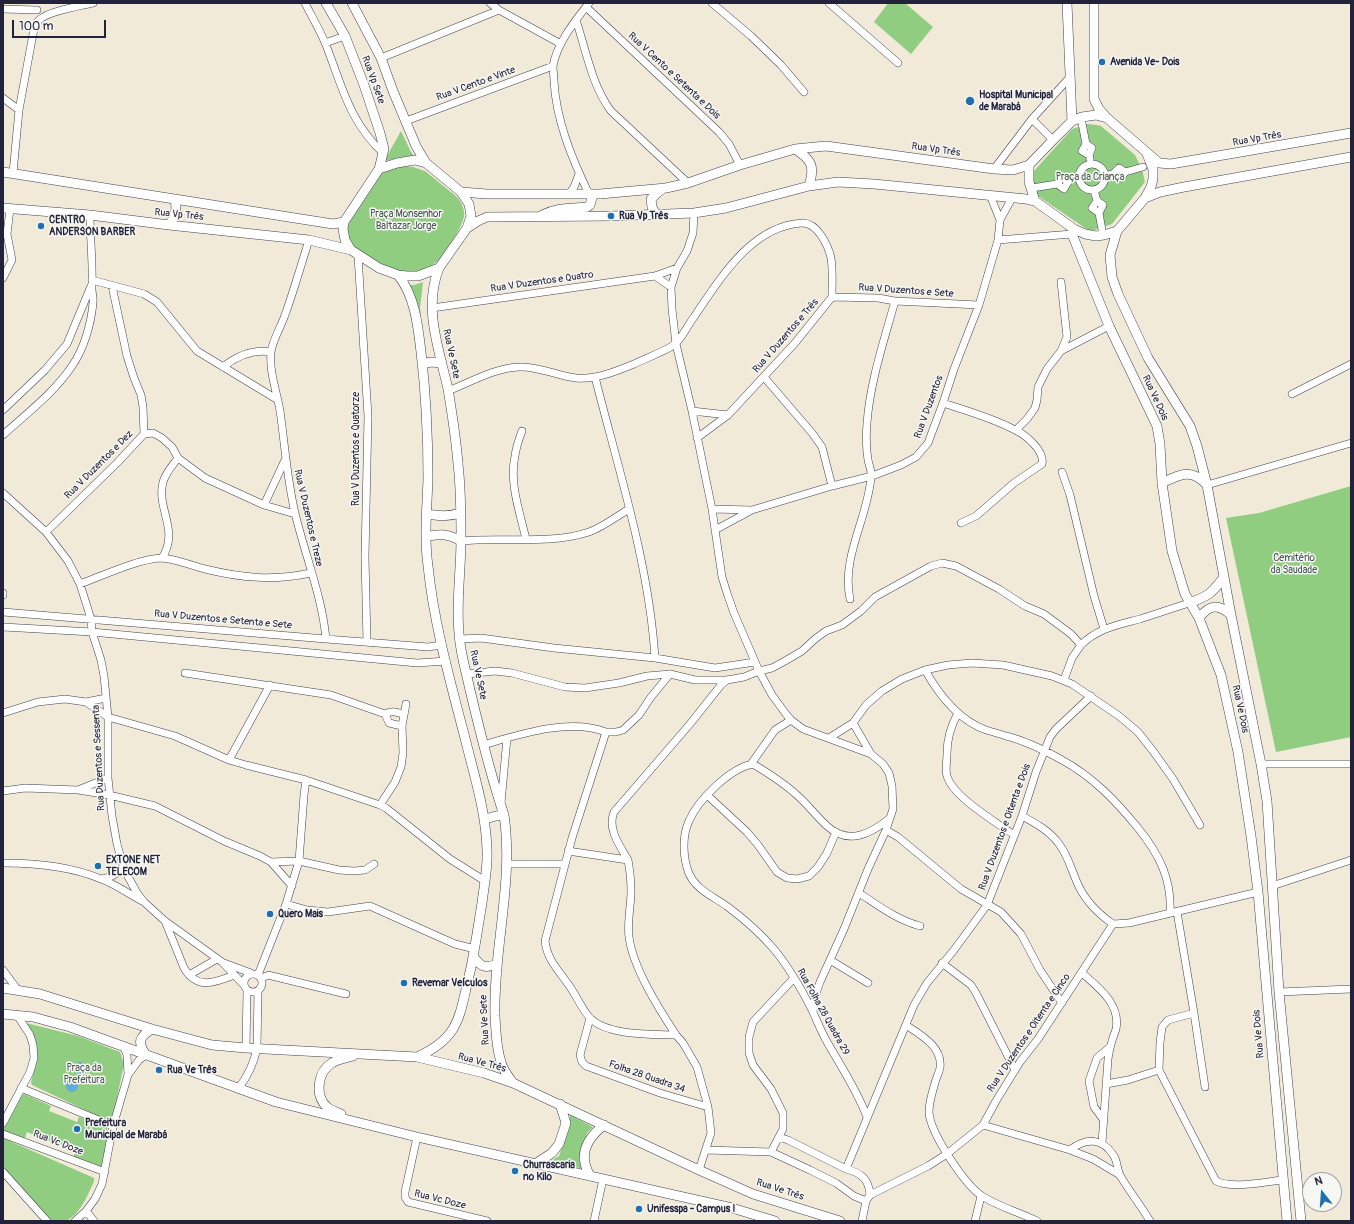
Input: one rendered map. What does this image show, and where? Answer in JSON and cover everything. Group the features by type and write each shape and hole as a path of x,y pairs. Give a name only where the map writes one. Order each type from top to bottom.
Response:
{"main road":[{"name":"Rua Vp Sete","path":"326,3 345,36 364,85 380,133 384,149 378,169"},
{"name":"Rua Vp Sete","path":"352,3 381,58 416,146 426,163"},
{"path":"1067,3 1072,121"},
{"path":"1094,3 1094,99 1099,110 1107,118"},
{"path":"1035,201 1028,182 1029,165 1072,121 1082,117 1096,115 1107,118"},
{"name":"Rua Vp Três","path":"1107,118 1159,163 1171,164 1351,133"},
{"name":"Rua Vp Três","path":"461,192 487,194 591,194 666,188 688,183 740,165 795,149 826,146 994,169 1013,170 1029,165"},
{"path":"795,149 806,157 811,166 812,177 809,186"},
{"name":"Rua Vp Três","path":"1117,230 1145,198 1151,187 1153,169 1146,153"},
{"name":"Rua Vp Três","path":"1145,198 1160,192 1184,187 1351,157"},
{"path":"415,160 426,163 461,192 469,204 471,216 467,228 439,268 418,276 398,275 379,268 354,253 344,235 344,222 378,169 396,163 415,160"},
{"name":"Rua Vp Três","path":"3,172 333,224 344,222"},
{"path":"467,228 487,217 656,215 694,213 726,208 809,186 838,182 990,195 1035,201 1073,231 1096,236 1104,236 1117,230"},
{"path":"656,215 652,207 651,199 657,193 666,188"},
{"path":"539,217 563,208 587,207 590,205 591,194"},
{"path":"169,225 176,216 177,211 175,199"},
{"name":"Rua Vp Três","path":"6,209 90,215 309,240 354,253"},
{"name":"Rua Ve Dois","path":"1117,230 1110,255 1112,277 1118,294 1148,358 1190,426 1207,485 1261,764 1267,801 1279,992 1300,1221"},
{"name":"Rua Ve Dois","path":"1073,231 1109,326 1157,426 1160,444 1162,483 1172,551 1185,594 1199,618 1222,675 1231,716 1251,836 1258,892 1287,1221"},
{"name":"Rua Ve Sete","path":"439,268 434,280 432,308 448,391 458,463 461,541 458,592 460,639 466,674 483,745 504,815 506,830 507,864 495,994 498,1049 501,1063 513,1083"},
{"name":"Rua Ve Sete","path":"398,275 405,283 415,313 422,364 428,447 426,538 427,565 442,645 485,819 488,852 474,953 459,1016 455,1027 446,1039 432,1050 417,1057"},
{"path":"422,364 431,362 442,363"},
{"path":"1162,483 1181,474 1193,474 1201,478 1207,485"},
{"path":"427,514 442,517 460,513"},
{"path":"426,538 444,534 461,541"},
{"path":"1189,603 1211,594 1224,577"},
{"path":"1199,618 1211,607 1225,609 1231,615"},
{"path":"485,819 504,815"},
{"path":"474,953 479,964 485,967 491,967 497,964"},
{"name":"Rua Ve Três","path":"3,988 17,989 40,994 152,1029 212,1045 417,1057 484,1073 513,1083 560,1104 753,1194 840,1221"},
{"path":"3,1014 49,1021 276,1102 417,1137 732,1208 775,1221"},
{"path":"146,1055 142,1050 140,1043 141,1038 152,1029"},
{"path":"353,1121 327,1107 320,1093 319,1084 322,1072 334,1062 363,1054"},
{"path":"535,1164 552,1154 559,1144 566,1123 560,1104"},
{"path":"590,1176 586,1168 585,1152 588,1141 594,1133 604,1125"}],"street":[{"path":"13,173 18,110 36,24 40,19 48,15 71,7 93,3"},
{"path":"305,3 325,43 349,107 359,125 374,145 383,153"},
{"path":"490,3 499,10 561,44"},
{"path":"712,3 751,36 781,65 804,92"},
{"path":"829,3 898,62"},
{"path":"588,5 568,31 561,44 553,66 555,101 561,122 579,174 591,194"},
{"name":"Rua V Cento e Setenta e Dois","path":"588,5 719,132 729,144 740,165"},
{"path":"3,9 36,7 40,19"},
{"path":"381,58 499,10"},
{"path":"576,20 604,102 611,111 688,183"},
{"path":"325,43 345,36"},
{"name":"Rua V Cento e Vinte","path":"406,121 553,66"},
{"path":"994,169 1032,119 1070,77"},
{"path":"3,98 18,110"},
{"path":"1032,119 1053,140"},
{"path":"1082,123 1086,144 1092,148 1089,155 1091,165"},
{"path":"1091,165 1096,165 1102,168 1105,176 1103,184 1098,189 1094,190 1085,188 1079,180 1081,170 1086,166 1091,165"},
{"path":"1105,176 1113,174 1121,178 1125,172 1143,167"},
{"path":"569,194 577,182 579,174"},
{"path":"1032,188 1057,184 1062,178 1068,182 1079,180"},
{"path":"1094,190 1097,201 1092,208 1099,212 1102,230"},
{"name":"Rua V Duzentos","path":"990,195 1000,220"},
{"name":"Rua V Duzentos","path":"715,530 752,510 832,486 872,476 902,465 916,457 928,443 943,403 954,369 979,305 998,240 1000,220 1012,198"},
{"path":"3,278 12,260 12,255 5,243 7,234 6,209"},
{"path":"694,213 693,233 687,251 677,268 671,287 672,309 676,344 692,411 712,509 722,577 728,596 759,671 780,707 791,720 803,729 816,735 829,738 871,754 883,764 889,773 892,786 893,809 886,830 820,982 815,996 813,1012"},
{"path":"3,435 49,393 73,366 80,351 93,303 90,215"},
{"name":"Rua V Duzentos e Três","path":"676,344 722,275 754,241 777,229 795,223 806,223 816,228 824,241 830,257 832,297 795,343 728,415 697,438"},
{"path":"998,240 1073,231"},
{"name":"Rua V Duzentos e Treze","path":"309,240 271,352 271,364 278,400 285,460 295,514 322,610 326,639"},
{"name":"Rua V Duzentos e Quatorze","path":"354,253 368,416 365,557 367,642"},
{"name":"Rua V Duzentos e Quatro","path":"432,308 655,276 677,268"},
{"path":"655,276 671,287"},
{"path":"1016,430 1035,408 1038,387 1047,369 1061,351 1067,337 1061,282"},
{"path":"92,283 112,286 144,294 157,302 197,351 278,400"},
{"path":"3,410 45,370 67,344 92,283"},
{"path":"112,286 127,356 134,378 142,395 144,407 144,434"},
{"name":"Rua V Duzentos e Sete","path":"832,297 878,298 895,301 979,305"},
{"path":"850,599 847,580 854,542 869,493 872,476 866,444 868,402 895,301"},
{"path":"1061,351 1109,326"},
{"path":"448,391 487,374 502,369 520,366 541,369 576,378 595,377 633,364 676,344"},
{"path":"223,367 238,357 250,352 271,352"},
{"path":"1292,394 1351,364"},
{"path":"595,377 640,550 654,637 655,658"},
{"path":"764,377 812,433 822,447 832,486"},
{"path":"943,403 1016,430 1035,447 1042,456 1042,464 1014,483 976,516 961,523"},
{"path":"692,411 728,415"},
{"path":"522,431 514,456 514,475 515,490 526,539"},
{"name":"Rua V Duzentos e Dez","path":"46,532 117,463 144,434 153,433 162,438 172,447 178,458 205,478 264,505 295,514"},
{"path":"1207,485 1351,443"},
{"path":"162,558 168,544 170,533 162,492 163,482 168,471 178,458"},
{"path":"264,505 285,460"},
{"path":"1062,472 1070,495 1104,629"},
{"path":"3,493 46,532 68,561 80,584 147,560 162,558 223,573 264,578 292,577 311,573"},
{"path":"461,541 562,537 591,532 629,509"},
{"name":"Rua V Duzentos","path":"712,509 752,510"},
{"path":"466,674 495,671 512,673 565,687 585,688 619,683 647,676 670,674 695,680 727,680 744,678 759,671 772,668 785,661 802,651 826,631 842,625 861,611 876,597 931,566 942,563 956,566 999,589 1025,606 1044,614 1071,634 1081,645"},
{"name":"Rua Duzentos e Sessenta","path":"80,584 91,619 92,632 101,660 108,717 109,795 114,830 124,869 137,893 144,902 165,921 220,960 245,988"},
{"path":"1064,680 1072,658 1087,638 1104,629 1189,603"},
{"name":"Rua V Duzentos e Setenta e Sete","path":"3,612 428,647 442,645"},
{"path":"3,627 92,632 417,663 446,661"},
{"path":"460,639 481,638 561,649 655,658 716,668 755,662"},
{"path":"829,738 853,723 866,704 882,691 902,679 925,670 948,665 972,663 1003,665 1052,676 1072,684 1091,696 1138,732 1153,750 1173,779 1200,825"},
{"path":"925,670 933,685 942,697 958,713 985,730 1026,742 1079,770 1103,788 1146,838 1161,863 1168,882 1194,1013 1205,1086"},
{"path":"185,673 331,695 386,714 390,712 403,714"},
{"path":"483,745 536,731 573,726 594,727 606,732 623,730 639,715 651,697 670,674"},
{"path":"699,1170 711,1133 708,1107 697,1067 665,1018 641,973 633,954 629,938 631,889 628,860 616,838 611,818 614,812 690,724 721,685 727,680"},
{"path":"229,760 270,685"},
{"name":"Rua V Duzentos e Oitenta e Dois","path":"846,1169 914,1005 927,983 954,950 987,905 1022,816 1044,751 1050,738 1056,729 1091,696"},
{"path":"3,713 38,702 66,699 86,702 106,698"},
{"path":"86,702 108,717 175,736 229,760 306,780 380,805 386,808 450,859 485,881"},
{"path":"380,805 401,767 403,753 402,726 406,704"},
{"path":"958,713 952,723 947,744 946,775 950,783 967,801 1014,834"},
{"path":"386,714 390,723 402,726"},
{"path":"791,720 775,730 749,764 770,774 797,795 828,827 836,832 847,836 862,835 877,829 890,818"},
{"path":"853,723 871,754"},
{"path":"606,732 568,851 545,941 546,951 590,1018 604,1027 646,1034 676,1035"},
{"path":"501,806 507,738"},
{"name":"Rua Folha 28 Quadra 29","path":"749,764 714,787 688,821 684,856 689,873 695,883 704,892 728,907 756,930 773,949 794,978 862,1103 867,1117"},
{"path":"1261,764 1351,764"},
{"path":"78,790 108,778"},
{"path":"238,1089 247,1078 252,1067 257,1048 258,991 262,985 257,975 286,904 299,861 306,780"},
{"path":"3,792 37,788 78,790 109,795 155,806 224,841 271,862 292,886"},
{"path":"707,795 747,832 778,872 787,878 797,879 809,876 818,867 827,853 836,832"},
{"path":"1022,816 1049,833 1059,844 1086,899 1102,917 1113,924 1129,923 1258,892"},
{"path":"886,830 898,837 961,889 1001,912 1021,934 1040,970 1062,1003"},
{"path":"568,851 628,860"},
{"path":"1272,886 1351,860"},
{"path":"271,862 299,861 339,870 354,871 365,870 374,864"},
{"path":"3,863 56,866 82,872 102,879 144,902"},
{"path":"507,864 565,864"},
{"path":"102,879 110,877 124,869"},
{"path":"859,893 893,915 908,923 920,926"},
{"path":"286,904 307,910 328,912 370,906 474,953"},
{"path":"165,921 184,968 194,980 208,983 234,975"},
{"name":"Rua V Duzentos e Oitenta e Cinco","path":"868,1198 928,1166 947,1154 983,1126 1015,1070 1062,1003 1113,924"},
{"path":"189,975 220,960"},
{"name":"Rua Duzentos e Sessenta","path":"220,960 257,975 269,975 346,994"},
{"path":"830,960 868,983"},
{"path":"942,963 971,985 976,992 1015,1070"},
{"path":"3,970 17,989"},
{"path":"1082,973 1101,989 1112,1004 1116,1017 1116,1029 1110,1047 1102,1144"},
{"path":"246,1048 245,977 257,975"},
{"path":"788,1140 783,1129 783,1113 778,1101 753,1065 749,1053 749,1037 753,1022 794,978"},
{"path":"245,988 254,992 258,991"},
{"path":"1279,992 1351,989"},
{"path":"1194,1013 1168,1020 1162,1027 1159,1070 1216,1180 1222,1184 1283,1180"},
{"path":"3,1123 30,1072 34,1058 30,1035 17,1015"},
{"name":"Folha 28 Quadra 34","path":"590,1018 580,1055 582,1062 586,1066 682,1100 708,1107"},
{"path":"906,1025 927,1039 934,1046 938,1056 940,1067 930,1098 929,1114 934,1133 947,1154 964,1178 981,1196 1002,1207 1037,1221"},
{"path":"76,1221 86,1212 95,1199 102,1184 113,1126 128,1074 127,1055 124,1047"},
{"path":"1103,1119 1094,1107 1089,1081 1097,1058 1110,1047"},
{"path":"128,1074 139,1060 146,1055"},
{"path":"1106,1084 1128,1080 1159,1070"},
{"path":"22,1088 113,1126"},
{"path":"983,1126 1070,1150 1093,1159 1120,1175"},
{"path":"771,1152 783,1129"},
{"name":"Rua Vc Doze","path":"3,1134 105,1172"},
{"name":"Rua Vc Doze","path":"417,1137 405,1192 405,1197 408,1202 487,1221"},
{"path":"779,1137 846,1169 856,1171 867,1180 868,1198 862,1221"},
{"path":"1070,1150 1076,1145 1094,1140 1102,1144 1114,1156 1120,1175 1150,1221"},
{"path":"706,1150 771,1152 836,1183 854,1196 868,1198"},
{"path":"3,1172 47,1221"},
{"path":"594,1221 603,1179"},
{"path":"975,1221 981,1196"},
{"path":"86,1212 94,1221"}],"green space":[{"path":"888,3 905,3 933,27 911,54 874,22"},
{"name":"Praça da Criança","path":"1087,124 1101,126 1135,155 1142,169 1145,182 1112,224 1091,231 1038,196 1033,180 1033,172 1072,129"},
{"path":"401,131 411,152 416,158 405,157 384,161"},
{"name":"Praça Monsenhor Baltazar Jorge","path":"398,165 413,167 425,171 457,197 464,211 463,221 445,252 436,263 419,272 410,273 392,269 349,245 346,226 380,173"},
{"path":"423,282 420,308 421,315 408,285"},
{"name":"Cemitério da Saudade","path":"1351,486 1351,737 1276,752 1226,518 1259,513"},
{"name":"Praça da Prefeitura","path":"26,1023 78,1036 120,1052 124,1064 113,1117 106,1120 32,1085 31,1082 34,1069"},
{"path":"24,1094 51,1106 49,1111 77,1122 79,1117 106,1127 108,1131 103,1164 101,1167 73,1157 76,1151 27,1132 25,1138 23,1139 5,1132 3,1128 20,1096"},
{"path":"570,1115 593,1127 587,1133 579,1158 583,1169 551,1161 559,1156 570,1123"},
{"path":"3,1138 94,1178 86,1198 75,1215 65,1221 48,1220 3,1168"}],"water":[{"path":"78,1062 82,1062 86,1068 82,1074 78,1074 74,1070 74,1066"},
{"path":"70,1080 74,1080 78,1086 74,1092 70,1092 66,1088 66,1084"}],"place":[{"name":"Avenida Ve- Dois","path":"1102,62"},
{"name":"Hospital Municipal de Marabá","path":"970,101"},
{"name":"Rua Vp Três","path":"611,216"},
{"name":"CENTRO ANDERSON BARBER","path":"41,226"},
{"name":"EXTONE NET TELECOM","path":"98,866"},
{"name":"Quero Mais","path":"270,914"},
{"name":"Revemar Veículos","path":"404,983"},
{"name":"Rua Ve Três","path":"159,1070"},
{"name":"Prefeitura Municipal de Marabá","path":"77,1129"},
{"name":"Churrascaria no Kilo","path":"515,1171"},
{"name":"Unifesspa - Campus I","path":"639,1209"}]}
